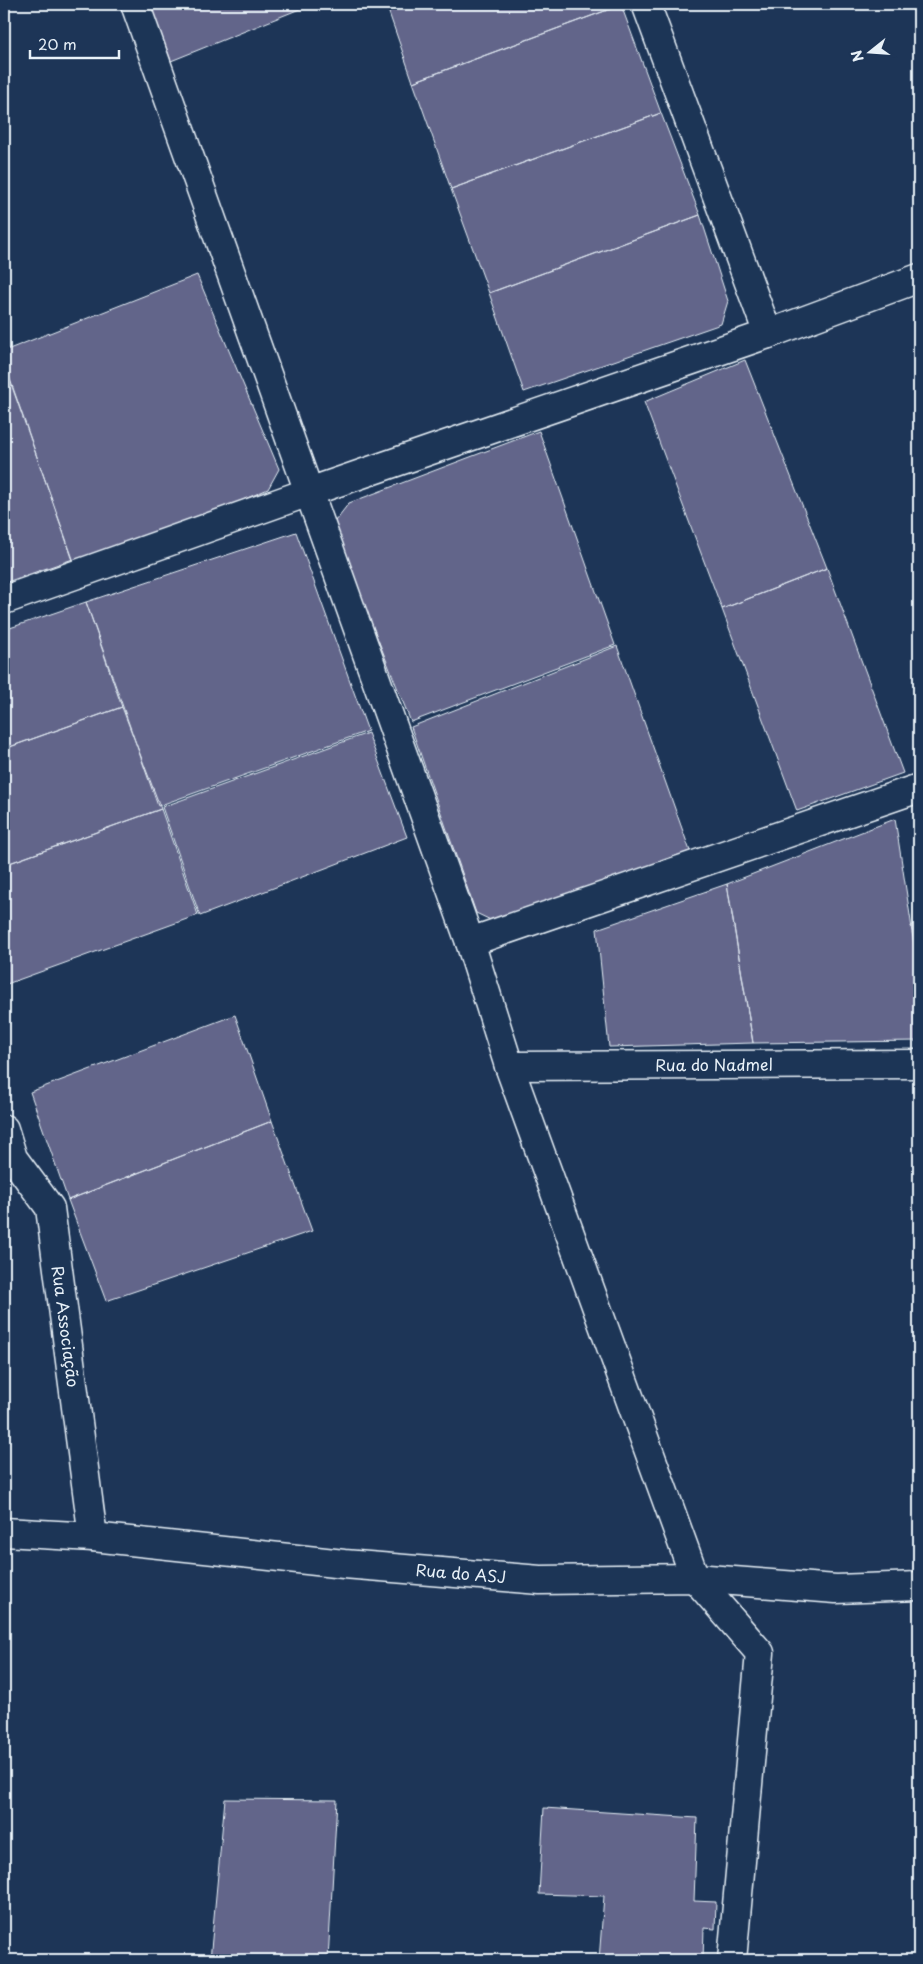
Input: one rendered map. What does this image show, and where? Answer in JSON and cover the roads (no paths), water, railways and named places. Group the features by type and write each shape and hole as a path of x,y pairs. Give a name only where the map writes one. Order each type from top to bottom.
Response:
{"street":[{"path":"135,4 470,942 509,1066 695,1578 760,1653 732,1960"},
{"path":"646,4 768,334"},
{"path":"4,600 309,492 768,334 919,278"},
{"path":"470,942 919,788"},
{"name":"Rua do Nadmel","path":"509,1066 919,1064"},
{"name":"Rua Associação","path":"4,1129 8,1159 50,1208 94,1536"},
{"name":"Rua do ASJ","path":"4,1532 94,1536 344,1564 540,1580 695,1578 836,1589 919,1586"}]}
